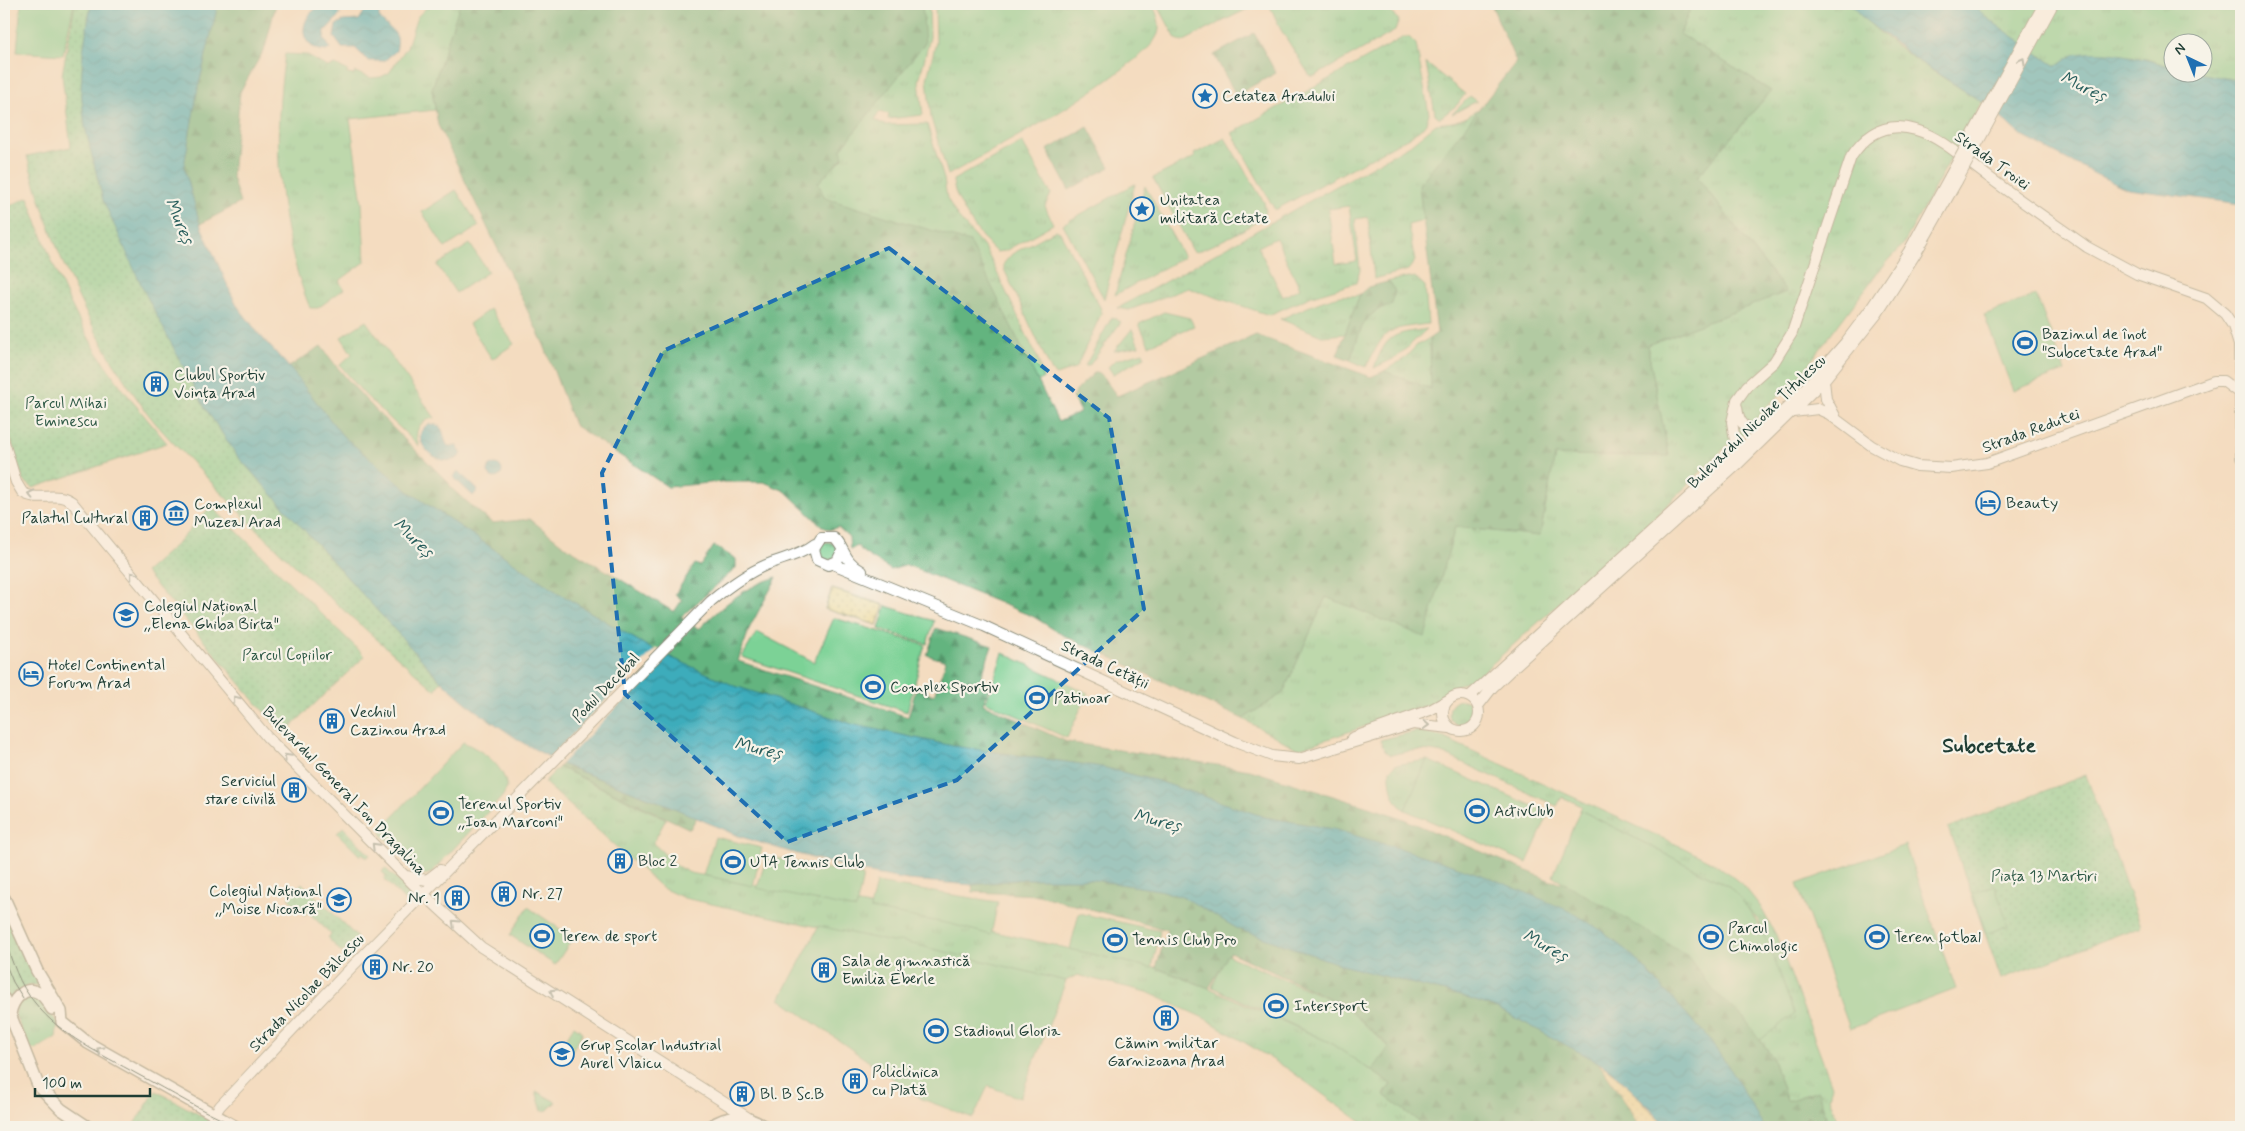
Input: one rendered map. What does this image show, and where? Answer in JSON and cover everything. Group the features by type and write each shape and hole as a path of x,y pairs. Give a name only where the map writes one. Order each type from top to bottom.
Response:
{"main road":[{"name":"Bulevardul Nicolae Titulescu","path":"1478,706 1492,688 1516,665 1739,464 1824,380 1877,314 1916,253 2044,4"},
{"name":"Bulevardul Nicolae Titulescu","path":"1469,697 1738,454 1817,375 1845,343 1872,307 1953,178 2053,4"},
{"name":"Strada Troiei","path":"1737,400 1747,386 1774,362 1792,333 1851,157 1858,145 1877,130 1900,128 1915,130 1943,144 2073,237 2110,260 2136,274 2206,298 2225,314 2233,326 2240,355 2241,458"},
{"path":"1824,380 1826,400 1836,417"},
{"name":"Strada Redutei","path":"1836,417 1864,441 1900,461 1917,466 1951,468 1987,463 2214,381 2223,381 2239,392"},
{"path":"1737,400 1739,419 1742,425 1751,429 1766,427"},
{"path":"1737,400 1732,422 1738,454"},
{"path":"1792,412 1818,409 1836,417"},
{"name":"Bulevardul General Ion Dragalina","path":"4,442 16,482 26,495 60,496 72,502 267,737 424,895 481,947 751,1119"},
{"path":"829,537 837,541 842,551 833,564 824,564 816,560 782,560 805,551 821,538 829,537"},
{"path":"815,544 814,555 816,560"},
{"name":"Strada Cetății","path":"842,551 853,565 887,585"},
{"name":"Podul Decebal","path":"463,855 717,597 742,577 782,560"},
{"name":"Strada Cetății","path":"833,564 984,626 1262,753 1283,758 1312,756 1413,724 1450,728 1459,732 1472,728 1479,719 1478,706"},
{"name":"Strada Cetății","path":"1312,756 1371,729 1430,710 1456,696 1469,697"},
{"path":"1469,697 1478,706"},
{"path":"1448,700 1443,712 1445,721 1450,728"},
{"path":"405,876 418,880 428,880 451,860 463,855"},
{"name":"Strada Nicolae Bălcescu","path":"214,1115 220,1106 344,975 463,855"},
{"path":"4,898 34,964 61,1011 62,1022"},
{"path":"10,1014 13,1003 18,997 31,990 41,994 62,1022 88,1043 236,1127"},
{"path":"4,999 38,1085 61,1109 88,1127"},
{"path":"710,1127 728,1118 751,1119 765,1127"}],"highlighted area":[{"path":"889,248 1109,418 1144,609 957,780 787,842 625,694 602,473 663,351"}],"green space":[{"path":"21,4 74,4 63,55 17,52"},
{"path":"75,4 91,4 83,52 81,90 85,127 103,200 205,408 238,457 441,681 435,690 290,561 234,507 164,433 147,413 121,375 87,315 47,222 27,156 71,147 62,75"},
{"path":"218,4 276,4 265,48 240,92 232,177 240,203 200,224 184,166 197,93"},
{"path":"430,4 460,4 432,89 435,110 350,119 362,203 365,262 339,281 344,289 318,308 310,308 290,246 280,182 279,118 285,54 306,55 327,67 335,65 347,70 347,74 354,75 355,72 371,78 381,77 389,73 407,47 417,17"},
{"path":"460,4 922,4 925,43 841,149 843,157 818,183 825,198 970,242 1058,422 1080,412 1073,398 1077,389 1094,373 1100,373 1117,396 1256,335 1371,377 1384,371 1431,389 1430,338 1437,333 1419,185 1516,62 1491,4 1692,4 1680,34 1771,91 1697,177 1786,292 1647,345 1669,456 1555,455 1540,536 1455,527 1425,637 1326,597 1283,693 1243,719 1061,634 1034,617 907,565 891,570 864,553 858,546 850,549 849,537 838,527 829,530 822,526 785,491 764,482 719,482 668,487 574,425 544,345 438,125 432,89"},
{"path":"922,4 929,4 930,37 919,81 923,115 888,119 889,114 879,112 875,120 885,125 927,124 944,179 947,198 957,216 984,247 991,260 1038,359 1043,378 1038,382 970,243 824,198 818,183 843,158 841,149 924,43"},
{"path":"935,4 1152,4 1157,15 1159,28 1157,36 1146,50 1082,98 948,175 931,118 927,79 936,42"},
{"path":"1157,4 1257,4 1182,42 1176,39"},
{"path":"1269,4 1381,4 1399,20 1395,31 1315,76 1310,76 1281,30"},
{"path":"1692,4 1850,4 1864,19 1895,45 1982,102 1903,245 1878,272 1799,377 1764,409 1744,434 1729,444 1653,519 1482,673 1451,689 1434,703 1298,749 1243,719 1283,693 1326,597 1425,636 1455,527 1540,536 1555,455 1669,456 1647,345 1786,292 1697,177 1771,91 1680,34"},
{"path":"1973,4 2241,4 2241,81 2212,76 2212,32 2162,32 2162,64 2146,59 2089,53 2071,56 2061,64 2054,65 1987,18"},
{"path":"1254,33 1276,73 1236,95 1214,55"},
{"path":"1404,37 1409,37 1416,44 1429,114 1426,123 1420,130 1409,137 1275,210 1232,133"},
{"path":"1426,63 1465,94 1457,105 1440,118 1435,114"},
{"path":"1470,96 1477,101 1452,114"},
{"path":"1484,105 1419,185 1423,221 1408,225 1415,261 1408,270 1374,279 1368,217 1355,219 1360,270 1356,283 1312,296 1269,315 1188,288 1129,310 1118,308 1410,145 1436,124 1453,122 1467,117","holes":["1349,206 1357,261 1336,264 1328,209","1276,238 1300,288 1283,297 1258,247"]},
{"path":"1088,127 1110,167 1069,190 1047,150"},
{"path":"1225,138 1264,202 1266,212 1253,224 1224,240 1197,252 1193,251 1153,178 1195,157 1194,154"},
{"path":"1022,142 1051,194 1045,206 1053,224 1005,251 996,252 983,238 963,208 954,188 953,180"},
{"path":"1135,184 1104,299 1063,224"},
{"path":"1145,186 1184,257 1115,295"},
{"path":"456,190 479,226 445,248 422,212"},
{"name":"Parcul Mihai Eminescu","path":"28,197 62,285 87,335 114,377 167,443 33,488 23,480 4,416 4,209"},
{"path":"1056,230 1060,232 1101,309 1101,314 1077,366 1074,369 1056,375 1052,372 1004,269 1004,263 1012,254"},
{"path":"470,244 488,272 456,293 437,265"},
{"path":"1408,277 1416,278 1425,286 1428,324 1403,328 1388,333 1378,344 1366,367 1350,360 1363,325 1373,313 1392,303 1386,282"},
{"path":"1387,282 1392,285 1395,292 1392,304 1381,308 1368,318 1360,332 1350,360 1337,355 1360,294 1368,287"},
{"path":"1360,294 1345,334 1322,336 1280,319 1325,300"},
{"name":"Bazinul de înot \"Subcetate Arad\"","path":"2036,295 2065,371 2013,391 1984,315"},
{"path":"490,309 514,344 492,359 469,324"},
{"path":"1164,312 1190,318 1194,326 1149,345 1139,324"},
{"path":"1112,317 1121,322 1089,366 1085,366"},
{"path":"366,321 435,418 421,424 417,432 419,446 363,393 340,365 352,354 341,337"},
{"path":"1132,329 1139,346 1114,351"},
{"path":"1427,329 1397,357 1374,368 1383,348 1392,338 1406,332"},
{"path":"1430,338 1431,390 1384,371 1404,359 1417,345"},
{"path":"321,346 350,382 448,482 452,489 492,523 530,519 562,544 674,612 682,600 675,594 695,564 700,566 714,546 736,559 736,568 681,617 699,629 717,612 744,592 777,577 750,627 738,661 908,717 916,689 934,695 946,661 927,655 936,628 992,646 980,680 990,685 983,704 1067,742 1250,770 1394,815 1551,881 1580,885 1686,954 1714,991 1745,1019 1772,1057 1787,1101 1818,1091 1829,1127 1764,1127 1731,1070 1705,1034 1633,956 1496,880 1425,856 1333,829 1265,817 1158,781 1102,767 953,746 855,725 734,686 650,648 557,592 408,491 342,435 289,367"},
{"path":"1143,352 1145,357 1113,374 1108,367 1115,360"},
{"name":"Parcul Copiilor","path":"211,506 365,656 283,734 145,572 178,543"},
{"path":"828,542 834,545 837,551 834,557 828,560 822,557 819,551 822,545"},
{"path":"886,606 934,621 927,644 879,629"},
{"name":"Complex Sportiv","path":"834,618 925,645 907,712 742,657 757,632 814,662"},
{"name":"Patinoar","path":"1003,653 1088,693 1067,738 986,702"},
{"path":"1462,700 1471,704 1475,713 1471,722 1462,726 1453,722 1449,713 1453,704"},
{"path":"1417,731 1440,736 1682,847 1719,866 1744,886 1760,906 1776,935 1832,1086 1829,1097 1840,1127 1829,1127 1818,1091 1787,1101 1772,1057 1760,1040 1794,1013 1758,920 1730,887 1580,810 1582,806 1562,797 1557,806 1437,752 1418,750 1391,755 1385,751 1380,740"},
{"name":"Terenul Sportiv ,,Ioan Marconi\"","path":"463,742 485,754 497,766 502,772 507,788 502,797 431,873 425,875 382,835 381,829"},
{"path":"1427,760 1405,810 1397,803 1395,798 1390,781 1390,770 1395,765"},
{"name":"ActivClub","path":"1427,760 1549,813 1527,863 1405,810"},
{"path":"561,764 697,817 690,829 559,767"},
{"path":"559,767 666,819 653,843 677,866 690,873 919,915 1156,968 1209,988 1329,1042 1391,1084 1384,1095 1426,1127 1368,1127 1288,1069 1206,1019 1147,992 1077,975 1066,981 684,898 662,888 544,782"},
{"name":"Piața 13 Martiri","path":"2086,775 2141,926 2001,979 1948,828"},
{"name":"Parcul Chinologic","path":"1580,810 1730,887 1753,915 1761,930 1776,963 1794,1014 1760,1040 1745,1019 1714,991 1686,954 1553,876"},
{"path":"343,827 370,855 367,858 363,854 360,856 337,833"},
{"name":"UTA Tennis Club","path":"715,837 762,848 753,886 703,875"},
{"name":"Teren fotbal","path":"1905,845 1956,989 1850,1029 1797,884"},
{"path":"767,856 863,876 856,909 757,888"},
{"path":"385,868 413,895 406,902 384,879 386,876 382,872"},
{"path":"1024,879 1087,879 1159,890 1185,898 1238,929 1345,966 1460,996 1497,1008 1598,1062 1628,1106 1639,1127 1426,1127 1384,1095 1391,1084 1372,1071 1389,1046 1344,1005 1230,952 1209,988 1156,968 1167,930 1038,895 973,892 972,885"},
{"path":"302,883 357,937 342,953 328,938 331,934 308,912 305,915 288,898"},
{"path":"876,883 998,902 991,935 951,924 870,909"},
{"path":"1995,885 2008,925 1986,934 1973,893"},
{"name":"Teren de sport","path":"528,907 573,938 555,965 510,935"},
{"path":"4,912 40,985 29,985 9,998 4,984"},
{"name":"Tennis Club Pro","path":"1079,913 1160,931 1152,968 1070,949"},
{"name":"Stadionul Gloria","path":"819,926 892,942 900,941 1066,981 1020,1098 988,1086 973,1118 922,1099 780,999"},
{"path":"1227,955 1344,1005 1389,1047 1372,1071 1329,1042 1212,987"},
{"path":"31,995 39,998 58,1023 56,1037 35,1050 29,1048 15,1015 17,1004"},
{"path":"574,1026 583,1032 566,1060 557,1054"},
{"path":"156,1091 222,1127 132,1127"},
{"path":"536,1091 556,1102 548,1110 542,1111"}],"sand":[{"path":"832,589 884,605 877,625 825,609"},
{"path":"1598,1062 1628,1085 1665,1127 1639,1127 1628,1106"}],"water":[{"name":"Mureș","path":"91,4 218,4 197,93 184,166 200,224 236,304 259,334 289,367 342,435 408,491 557,592 650,648 735,686 855,725 953,746 1102,767 1158,781 1265,817 1333,829 1425,856 1496,880 1572,912 1602,931 1633,956 1705,1034 1731,1070 1764,1127 1665,1127 1651,1109 1615,1074 1598,1062 1497,1008 1460,996 1345,966 1238,929 1185,898 1159,890 1087,879 1024,879 972,885 907,880 864,872 738,836 665,804 564,765 523,743 472,708 441,681 238,457 205,408 143,289 103,200 85,127 81,90 83,52"},
{"path":"369,4 384,4 379,7 379,17 396,35 396,51 384,61 368,61 355,48 342,48 334,37 336,25 343,21 359,20"},
{"name":"Mureș","path":"1850,4 1973,4 1987,18 2054,65 2061,64 2077,54 2113,54 2162,64 2162,82 2212,82 2212,76 2241,81 2241,204 2128,189 2095,174 2024,137 1982,102 1921,63 1864,19"},
{"path":"320,6 331,6 341,14 325,31 324,38 330,48 327,51 310,45 304,33 304,25 307,18"},
{"path":"429,424 439,426 443,431 448,446 457,446 462,454 455,460 446,461 437,458 429,452 420,438 422,430"},
{"path":"495,464 500,466 502,471 500,476 495,478 490,476 488,471 490,466"},
{"path":"458,471 478,490 473,496 453,477"}],"pier":[{"path":"656,648 668,654 560,765 549,759"}],"tram line":[{"path":"4,938 16,972 29,996 45,1015 69,1035 238,1127"},
{"path":"4,960 13,982 23,998"},
{"path":"717,1127 735,1122 754,1127"}],"place":[{"name":"Cetatea Aradului","path":"1205,96"},
{"name":"Unitatea militară Cetate","path":"1142,209"},
{"name":"Bazinul de înot \"Subcetate Arad\"","path":"2025,343"},
{"name":"Clubul Sportiv Voința Arad","path":"156,384"},
{"name":"Beauty","path":"1988,503"},
{"name":"Complexul Muzeal Arad","path":"176,513"},
{"name":"Palatul Cultural","path":"145,518"},
{"name":"Colegiul Național ,,Elena Ghiba Birta\"","path":"126,615"},
{"name":"Hotel Continental Forum Arad","path":"31,674"},
{"name":"Complex Sportiv","path":"873,687"},
{"name":"Patinoar","path":"1037,698"},
{"name":"Vechiul Cazinou Arad","path":"332,721"},
{"name":"Serviciul stare civilă","path":"294,790"},
{"name":"ActivClub","path":"1477,811"},
{"name":"Terenul Sportiv ,,Ioan Marconi\"","path":"441,813"},
{"name":"Bloc 2","path":"620,861"},
{"name":"UTA Tennis Club","path":"733,862"},
{"name":"Nr. 27","path":"504,894"},
{"name":"Nr. 1","path":"457,898"},
{"name":"Colegiul Național ,,Moise Nicoară\"","path":"339,900"},
{"name":"Teren de sport","path":"542,936"},
{"name":"Parcul Chinologic","path":"1711,937"},
{"name":"Teren fotbal","path":"1877,937"},
{"name":"Tennis Club Pro","path":"1115,940"},
{"name":"Nr. 20","path":"375,967"},
{"name":"Sala de gimnastică Emilia Eberle","path":"824,970"},
{"name":"Intersport","path":"1276,1006"},
{"name":"Cămin militar Garnizoana Arad","path":"1166,1018"},
{"name":"Stadionul Gloria","path":"936,1031"},
{"name":"Grup Școlar Industrial Aurel Vlaicu","path":"562,1054"},
{"name":"Policlinica cu Plată","path":"855,1081"},
{"name":"Bl. B Sc.B","path":"742,1094"}],"district":[{"name":"Subcetate","path":"1989,746"}]}
